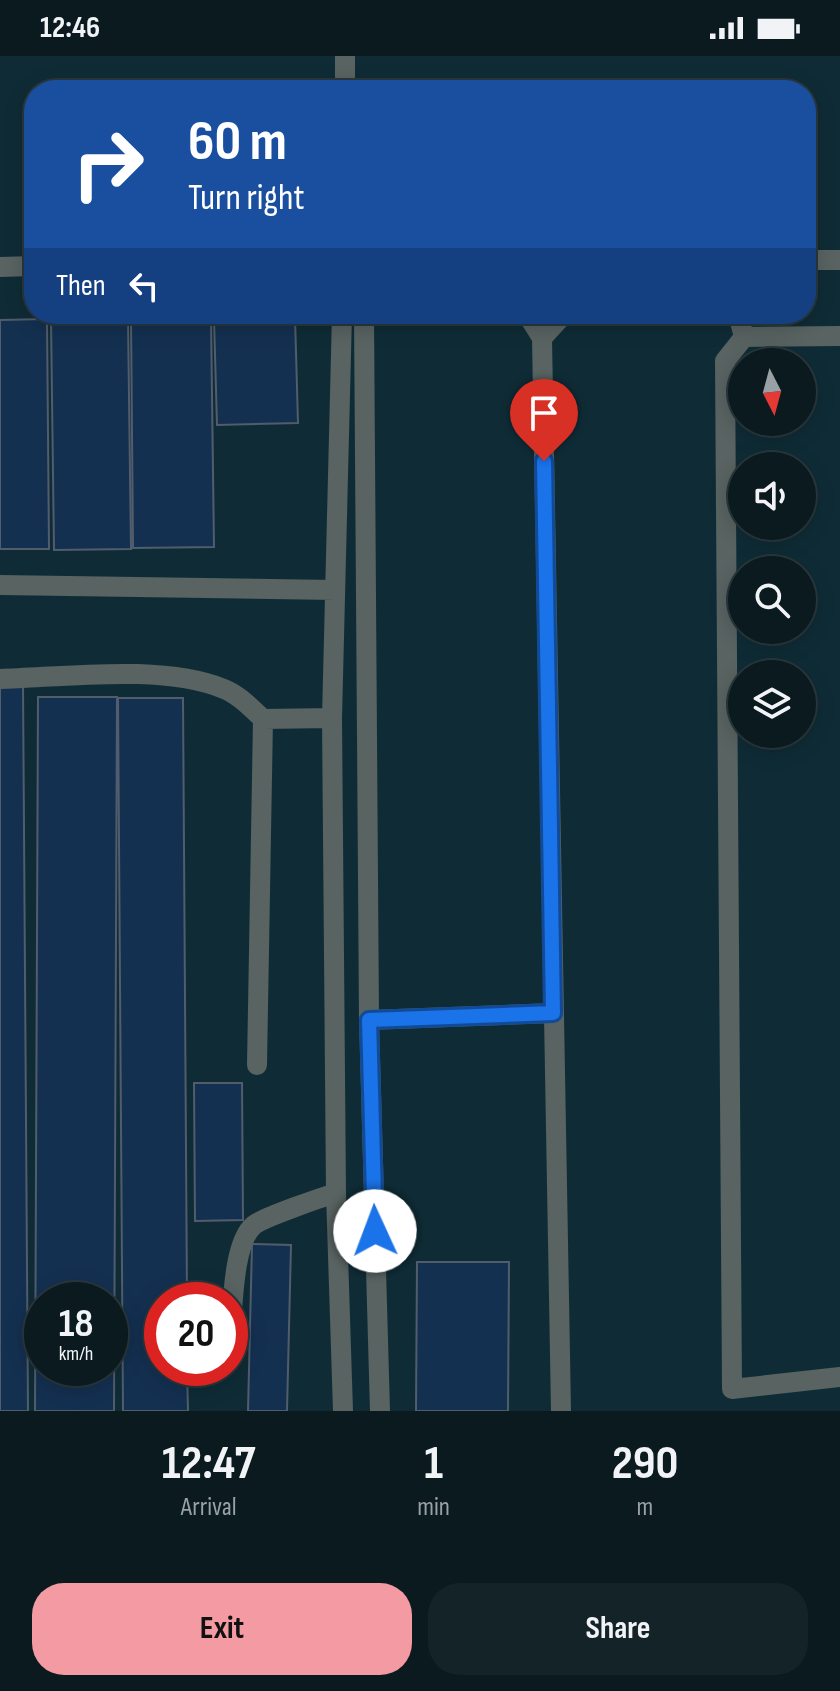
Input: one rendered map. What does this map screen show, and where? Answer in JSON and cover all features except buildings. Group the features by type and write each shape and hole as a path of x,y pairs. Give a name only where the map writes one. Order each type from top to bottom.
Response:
{"street":[{"path":"345,56 345,80"},
{"path":"816,260 840,260"},
{"path":"0,267 24,266"},
{"path":"342,324 332,718 336,1193 343,1411"},
{"path":"364,324 369,1020 380,1411"},
{"path":"533,324 542,338 561,1411"},
{"path":"542,338 555,324"},
{"path":"741,324 744,337"},
{"path":"744,337 840,336"},
{"path":"732,1411 725,361 744,337"},
{"path":"0,585 335,590"},
{"path":"0,679 153,675 227,690 263,719 332,718"},
{"path":"257,1065 263,719"},
{"path":"369,1020 553,1013"},
{"path":"236,1282 246,1236 255,1224 336,1193"},
{"path":"732,1389 840,1377"}],"shaded area":[{"path":"0,56 840,56 840,1411 0,1411"}],"route":[{"path":"375,1231 369,1020 553,1013 544,461"}]}
